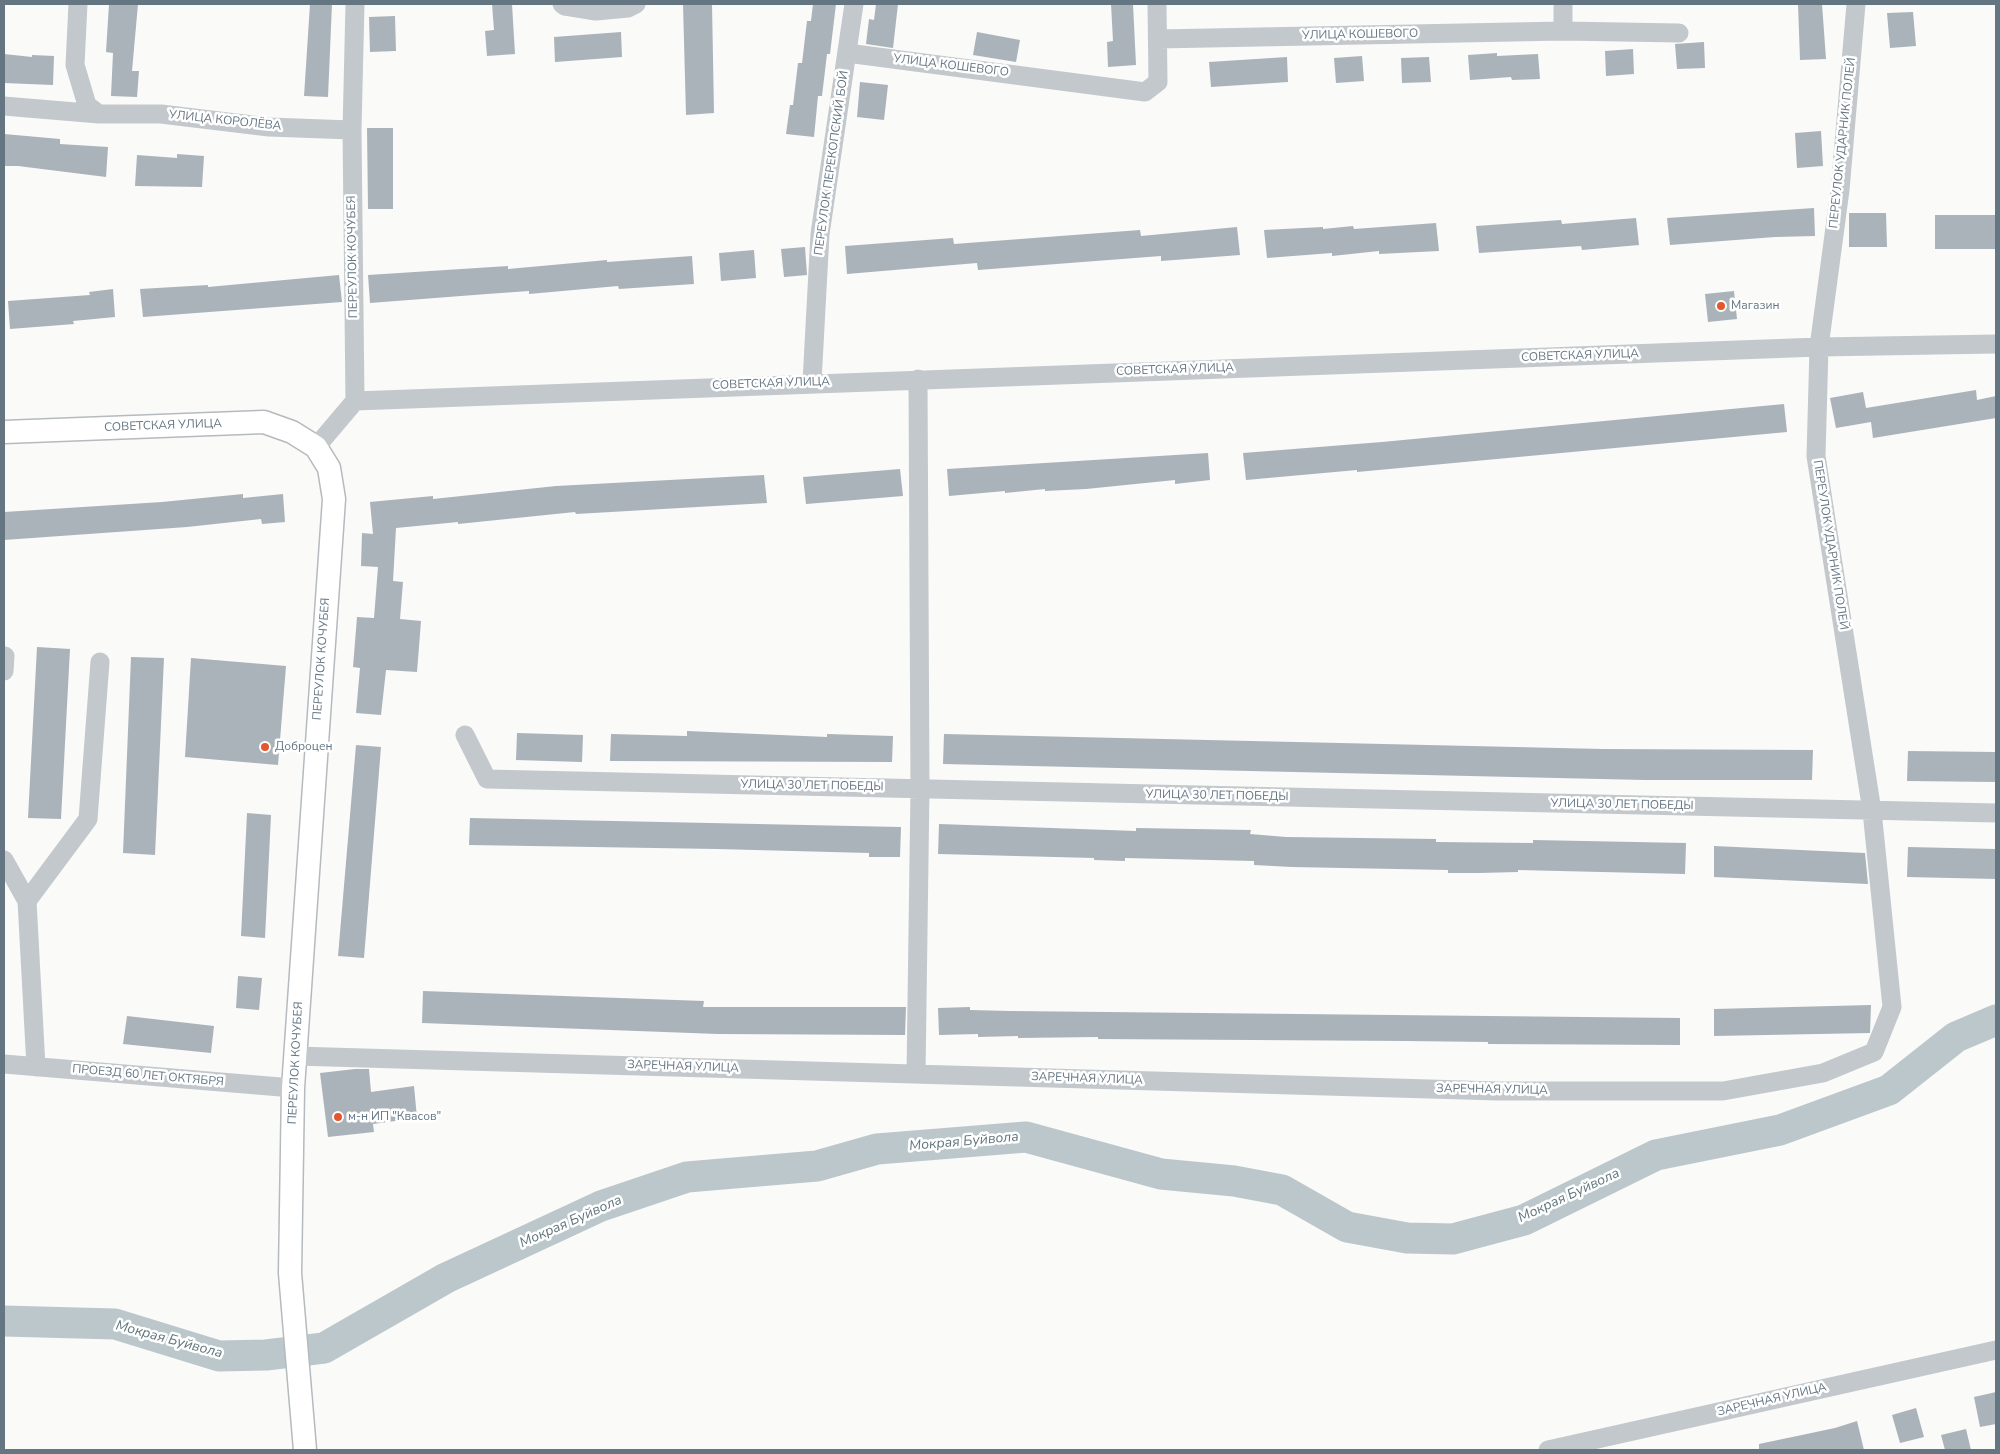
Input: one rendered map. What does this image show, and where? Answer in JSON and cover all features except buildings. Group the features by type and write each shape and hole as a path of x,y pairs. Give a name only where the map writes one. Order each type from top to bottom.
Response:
{"main road":[{"name":"СОВЕТСКАЯ УЛИЦА","path":"4,432 264,422 292,432 316,447"},
{"name":"ПЕРЕУЛОК КОЧУБЕЯ","path":"305,1450 290,1273 293,1088 334,499 329,468 316,447"}],"street":[{"path":"78,4 74,65 87,105 99,114"},
{"name":"ПЕРЕУЛОК КОЧУБЕЯ","path":"355,4 352,130 355,401"},
{"path":"562,4 596,11 628,8 636,4"},
{"name":"ПЕРЕУЛОК ПЕРЕКОПСКИЙ БОЙ","path":"812,382 820,234 854,4"},
{"name":"УЛИЦА КОШЕВОГО","path":"847,53 1145,92 1158,82 1157,4"},
{"path":"1563,4 1563,31"},
{"name":"ПЕРЕУЛОК УДАРНИК ПОЛЕЙ","path":"1856,4 1840,190 1820,347 1816,456 1872,811 1892,1006 1874,1052"},
{"name":"УЛИЦА КОШЕВОГО","path":"1158,39 1563,31 1678,33"},
{"name":"УЛИЦА КОРОЛЁВА","path":"4,106 99,114 161,114 269,127 352,130"},
{"name":"СОВЕТСКАЯ УЛИЦА","path":"355,401 812,382 1820,347 1996,344"},
{"path":"916,1074 920,789 918,379"},
{"path":"316,447 355,401"},
{"path":"27,901 88,819 100,662"},
{"name":"УЛИЦА 30 ЛЕТ ПОБЕДЫ","path":"465,735 487,779 1996,813"},
{"path":"4,860 27,901 36,1067"},
{"name":"ЗАРЕЧНАЯ УЛИЦА","path":"295,1056 1498,1091 1724,1091 1823,1073 1874,1052"},
{"name":"ПРОЕЗД 60 ЛЕТ ОКТЯБРЯ","path":"4,1064 293,1088"},
{"name":"ЗАРЕЧНАЯ УЛИЦА","path":"1548,1450 1996,1350"}],"waterway":[{"name":"Мокрая Буйвола","path":"4,1321 115,1324 219,1356 266,1355 324,1348 446,1278 601,1206 687,1177 817,1166 877,1149 1026,1137 1161,1174 1234,1181 1282,1190 1347,1227 1407,1238 1453,1239 1524,1220 1656,1155 1780,1130 1889,1090 1956,1037 1996,1020"}],"place":[{"name":"Магазин","path":"1721,306"},
{"name":"Доброцен","path":"265,747"},
{"name":"м-н ИП \"Квасов\"","path":"338,1117"}]}
